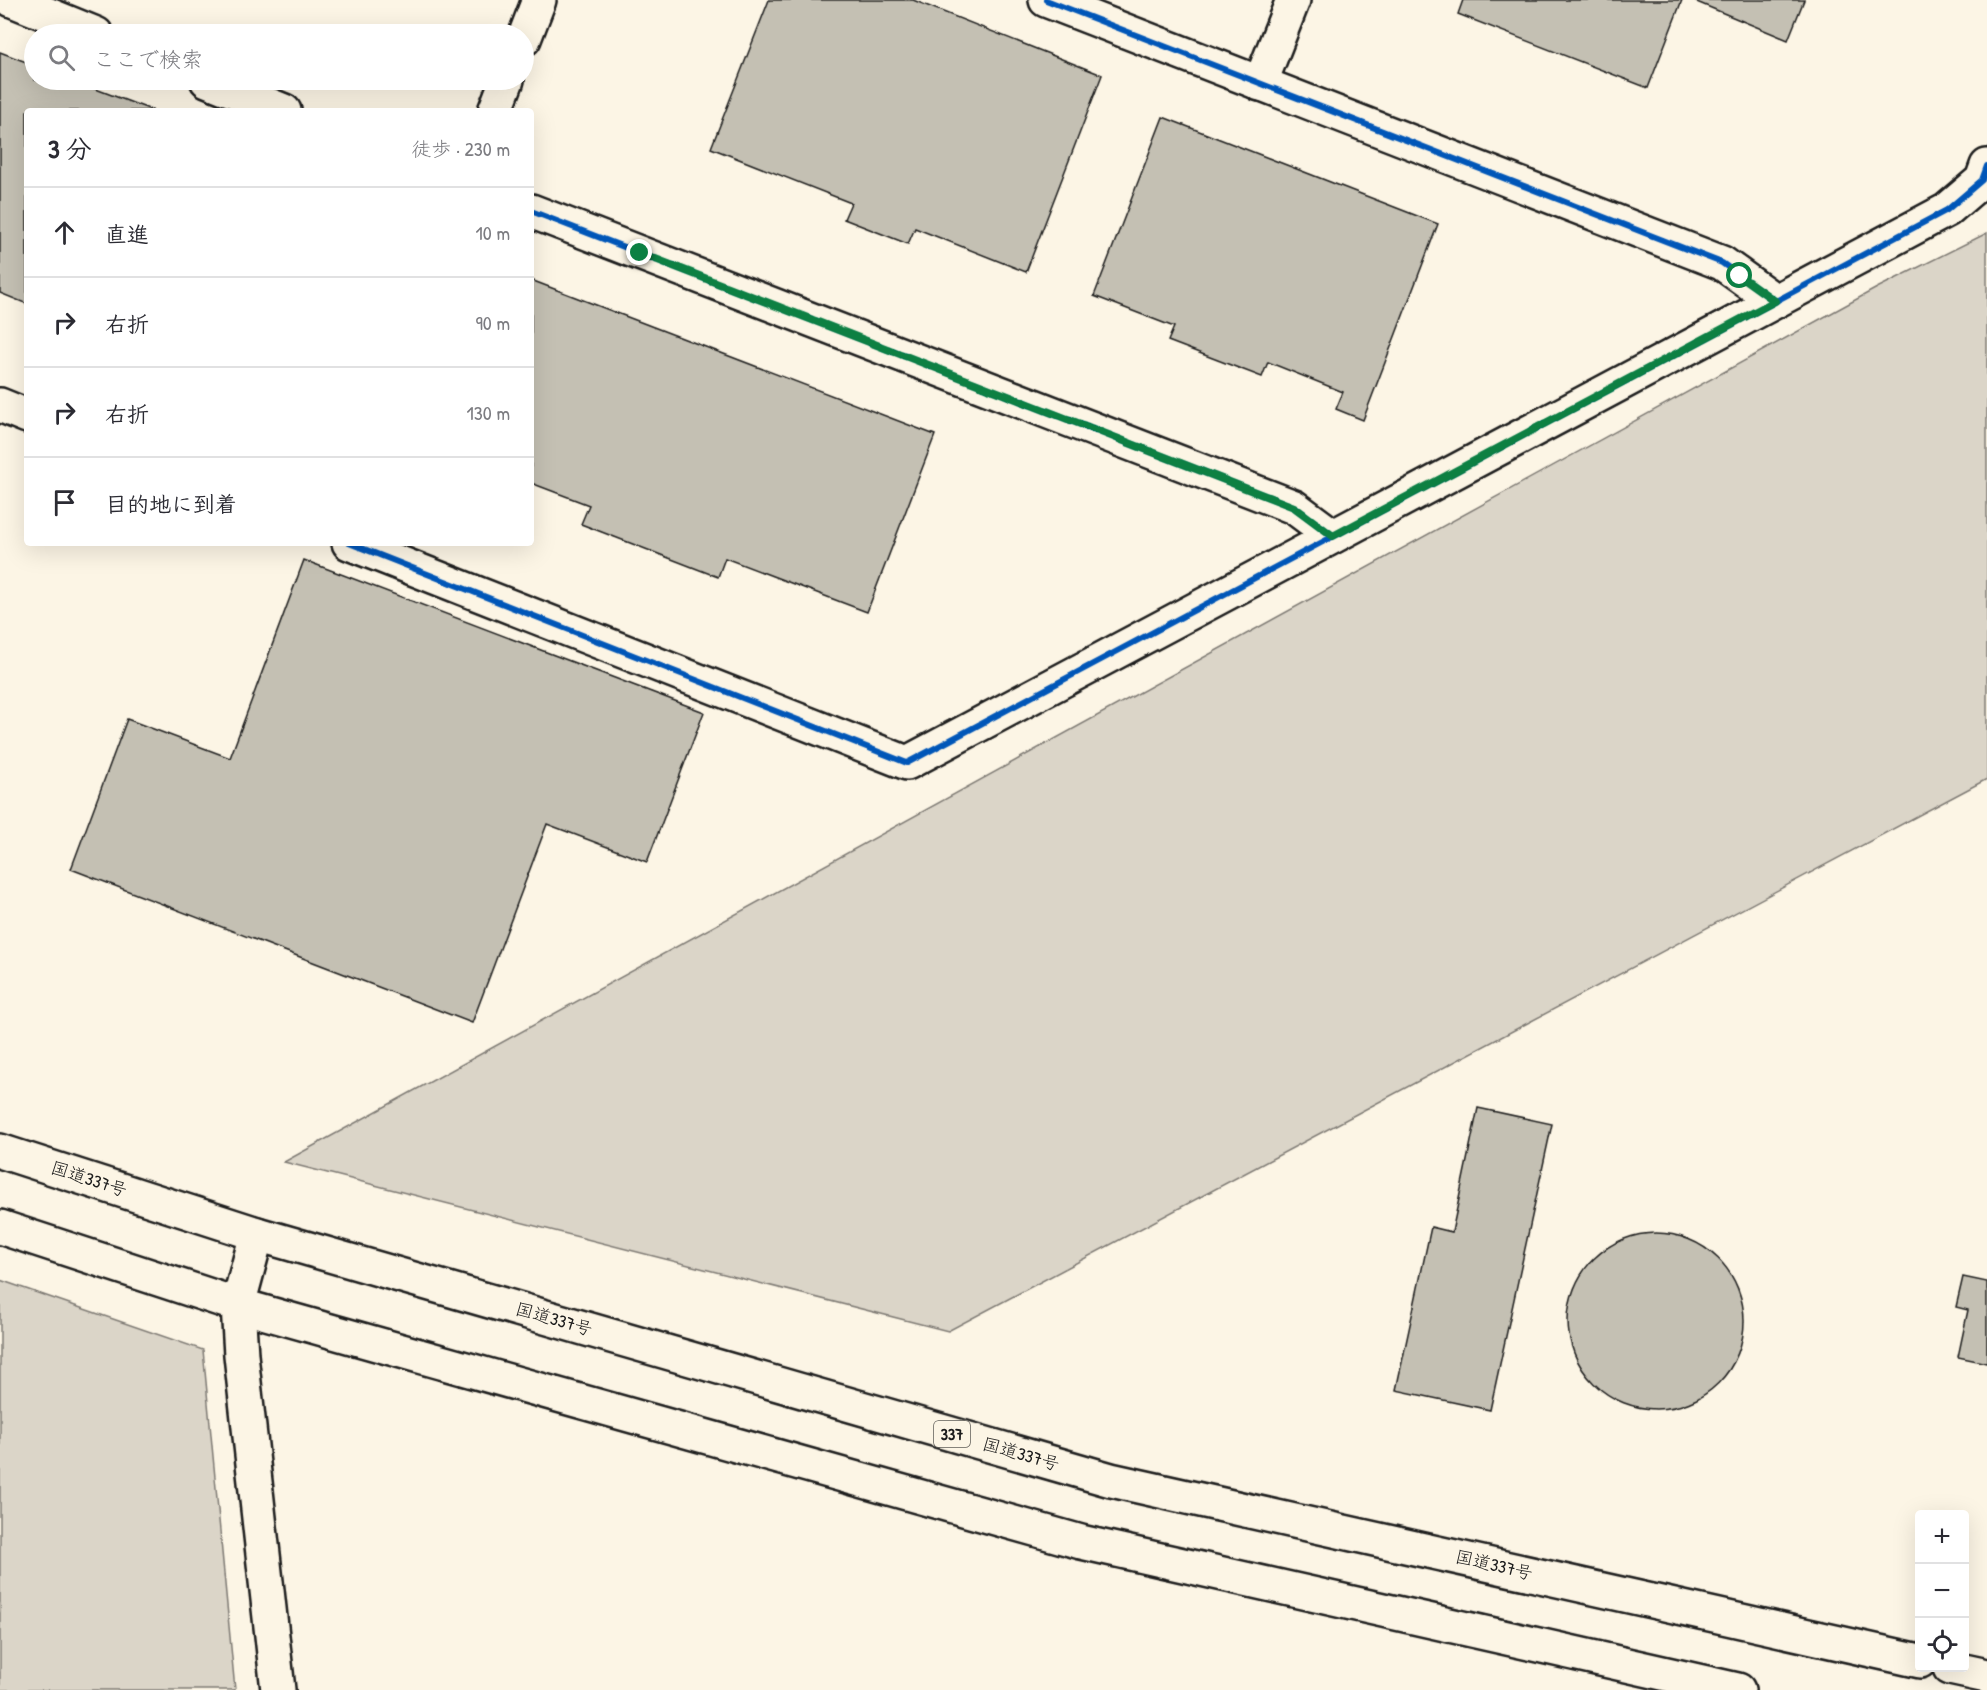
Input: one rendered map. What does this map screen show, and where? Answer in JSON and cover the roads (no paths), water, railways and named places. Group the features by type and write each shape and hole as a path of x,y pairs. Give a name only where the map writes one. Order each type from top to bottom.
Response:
{"main road":[{"path":"12,0 71,24"},
{"path":"530,24 539,0"},
{"path":"1046,0 1722,263 1775,301"},
{"path":"1260,84 1293,0"},
{"path":"232,90 277,108"},
{"path":"496,108 503,90"},
{"path":"357,546 907,763 1947,210 1982,180 1987,166"},
{"path":"534,212 1294,507 1333,536"},
{"path":"0,405 24,415"},
{"name":"国道337号","path":"0,1150 257,1234 1111,1480 1915,1660"},
{"path":"0,1227 238,1305 1082,1542 1738,1690"},
{"path":"257,1234 238,1305 241,1355 278,1690"},
{"path":"1968,1672 1987,1676"}]}
